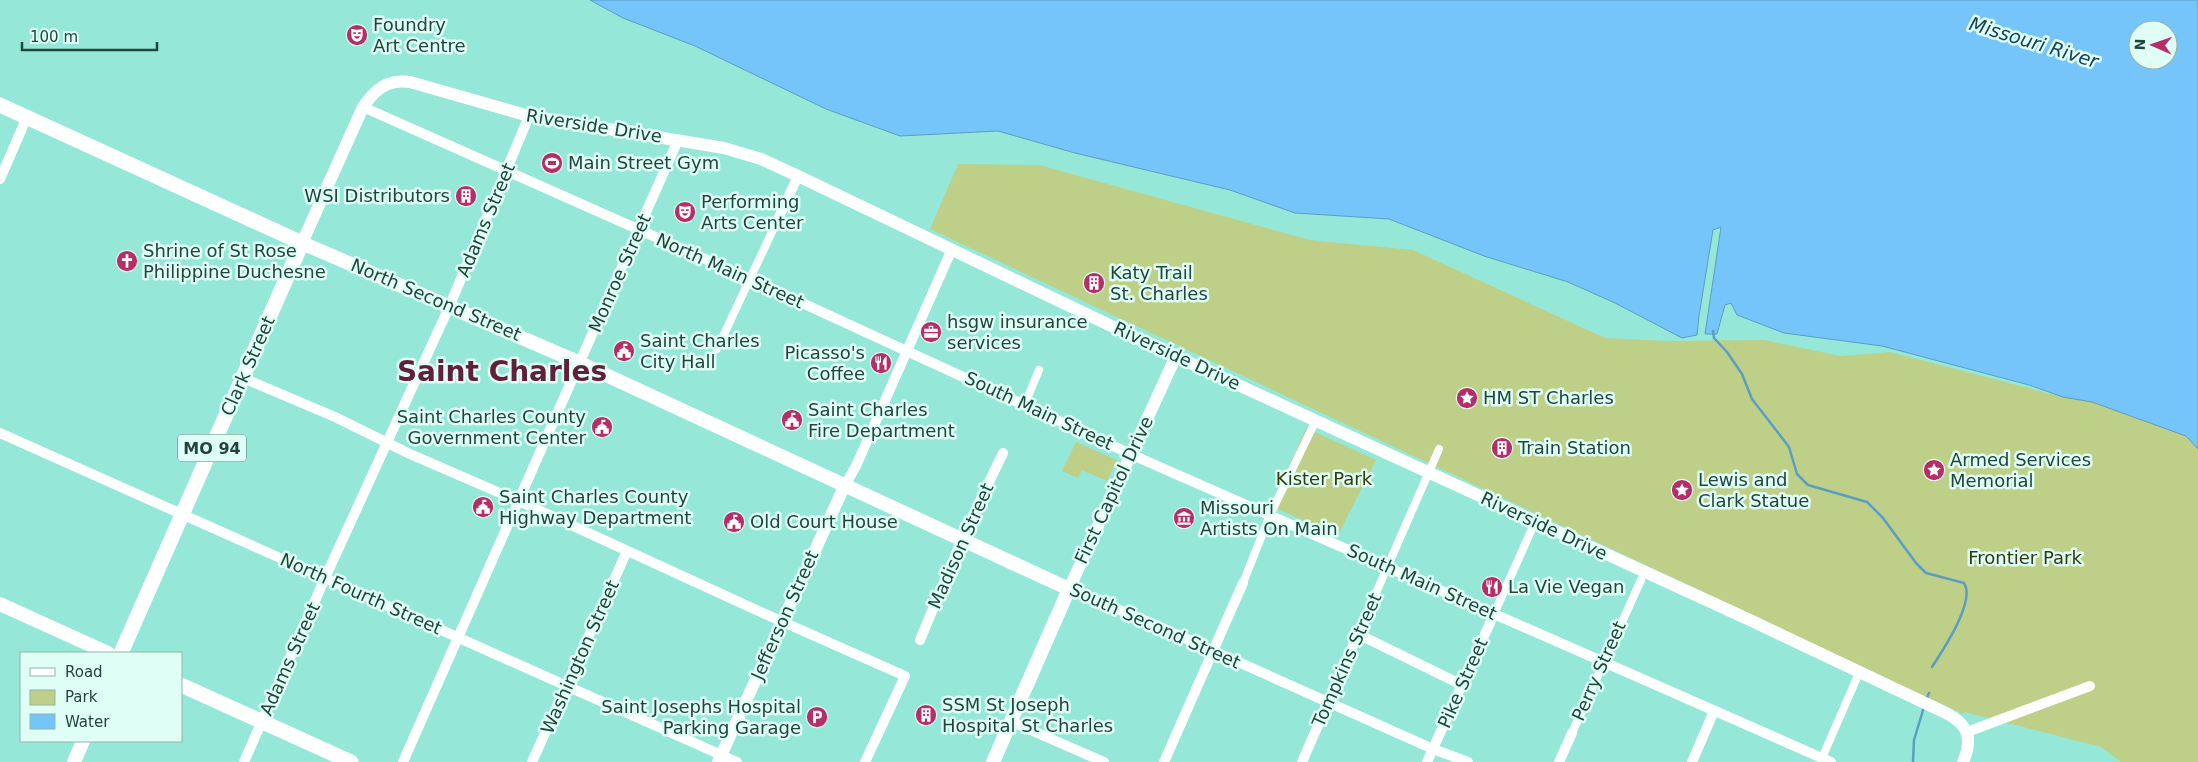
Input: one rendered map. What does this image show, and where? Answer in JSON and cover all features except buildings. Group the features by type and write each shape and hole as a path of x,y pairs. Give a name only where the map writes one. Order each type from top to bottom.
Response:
{"main road":[{"name":"North Second Street","path":"0,105 302,243 450,305 580,363 844,487"},
{"name":"Clark Street","path":"121,652 302,243"},
{"name":"South Second Street","path":"844,487 1069,589"},
{"name":"First Capitol Drive","path":"993,762 1069,589"},
{"path":"0,604 106,652"},
{"path":"182,685 351,762"},
{"path":"74,762 83,742"}],"street":[{"name":"Riverside Drive","path":"363,107 373,92 381,87 401,81 529,116 741,152 798,176 1176,356 1752,621 1859,674 1946,713 1961,722 1967,732"},
{"name":"North Main Street","path":"363,107 508,170 906,350"},
{"name":"Clark Street","path":"302,243 363,107"},
{"name":"Adams Street","path":"244,762 325,578 450,305 529,116"},
{"path":"0,179 27,117"},
{"name":"Monroe Street","path":"403,762 678,140"},
{"path":"717,348 798,176"},
{"name":"Jefferson Street","path":"720,758 844,487 856,466 952,249"},
{"name":"South Main Street","path":"906,350 1024,406 1825,761"},
{"name":"First Capitol Drive","path":"1069,589 1176,356"},
{"path":"1024,406 1038,370"},
{"path":"242,378 335,417 387,443 905,676 865,762"},
{"path":"1164,762 1243,583 1270,515 1316,420"},
{"name":"North Fourth Street","path":"0,433 567,685 720,758 737,762"},
{"name":"Tompkins Street","path":"1302,762 1440,449"},
{"name":"Madison Street","path":"920,640 962,540 1003,453"},
{"name":"Pike Street","path":"1427,762 1535,522"},
{"name":"Washington Street","path":"532,762 627,551"},
{"name":"Perry Street","path":"1559,762 1602,662 1641,580"},
{"name":"South Second Street","path":"1069,589 1129,613 1433,749 1468,762"},
{"path":"1358,634 1462,685"},
{"path":"1825,761 1859,674"},
{"path":"1962,762 1968,746 1967,732 2090,686"},
{"path":"1692,762 1714,711"},
{"path":"1010,721 1104,762"}],"green space":[{"name":"Frontier Park","path":"958,164 1039,165 1310,240 1413,250 1605,338 1667,341 1764,340 1840,356 1890,352 2063,397 2092,402 2186,436 2198,449 2198,762 2121,762 2101,747 1965,712 1963,714 930,229"},
{"name":"Kister Park","path":"1306,428 1376,460 1338,535 1271,506"},
{"path":"1076,442 1117,460 1107,481 1082,470 1078,478 1062,471"}],"water":[{"name":"Missouri River","path":"590,0 2198,0 2198,449 2186,436 2092,402 2063,397 2029,385 1882,346 1784,333 1737,315 1731,303 1725,305 1717,334 1705,334 1721,227 1713,230 1697,335 1682,338 1615,303 1568,282 1484,256 1389,219 1295,213 1230,190 1075,153 998,131 900,136 826,109 695,46 623,18"}],"waterway":[{"path":"1713,331 1714,338 1727,352 1742,374 1752,399 1789,447 1797,474 1808,485 1867,502 1883,518 1916,563 1926,573 1964,583 1967,591 1962,613 1950,638 1932,667"},
{"path":"1926,700 1929,693"},
{"path":"1913,762 1914,740 1924,707"}],"place":[{"name":"Foundry Art Centre","path":"357,35"},
{"name":"Main Street Gym","path":"552,163"},
{"name":"WSI Distributors","path":"466,196"},
{"name":"Performing Arts Center","path":"685,212"},
{"name":"Shrine of St Rose Philippine Duchesne","path":"127,261"},
{"name":"Katy Trail St. Charles","path":"1094,283"},
{"name":"hsgw insurance services","path":"931,332"},
{"name":"Saint Charles City Hall","path":"624,351"},
{"name":"Picasso's Coffee","path":"881,363"},
{"name":"HM ST Charles","path":"1467,398"},
{"name":"Saint Charles Fire Department","path":"792,420"},
{"name":"Saint Charles County Government Center","path":"602,427"},
{"name":"Train Station","path":"1502,448"},
{"name":"Armed Services Memorial","path":"1934,470"},
{"name":"Lewis and Clark Statue","path":"1682,490"},
{"name":"Saint Charles County Highway Department","path":"483,507"},
{"name":"Missouri Artists On Main","path":"1184,518"},
{"name":"Old Court House","path":"734,522"},
{"name":"La Vie Vegan","path":"1492,587"},
{"name":"SSM St Joseph Hospital St Charles","path":"926,715"},
{"name":"Saint Josephs Hospital Parking Garage","path":"817,717"}],"district":[{"name":"Saint Charles","path":"502,371"}]}
